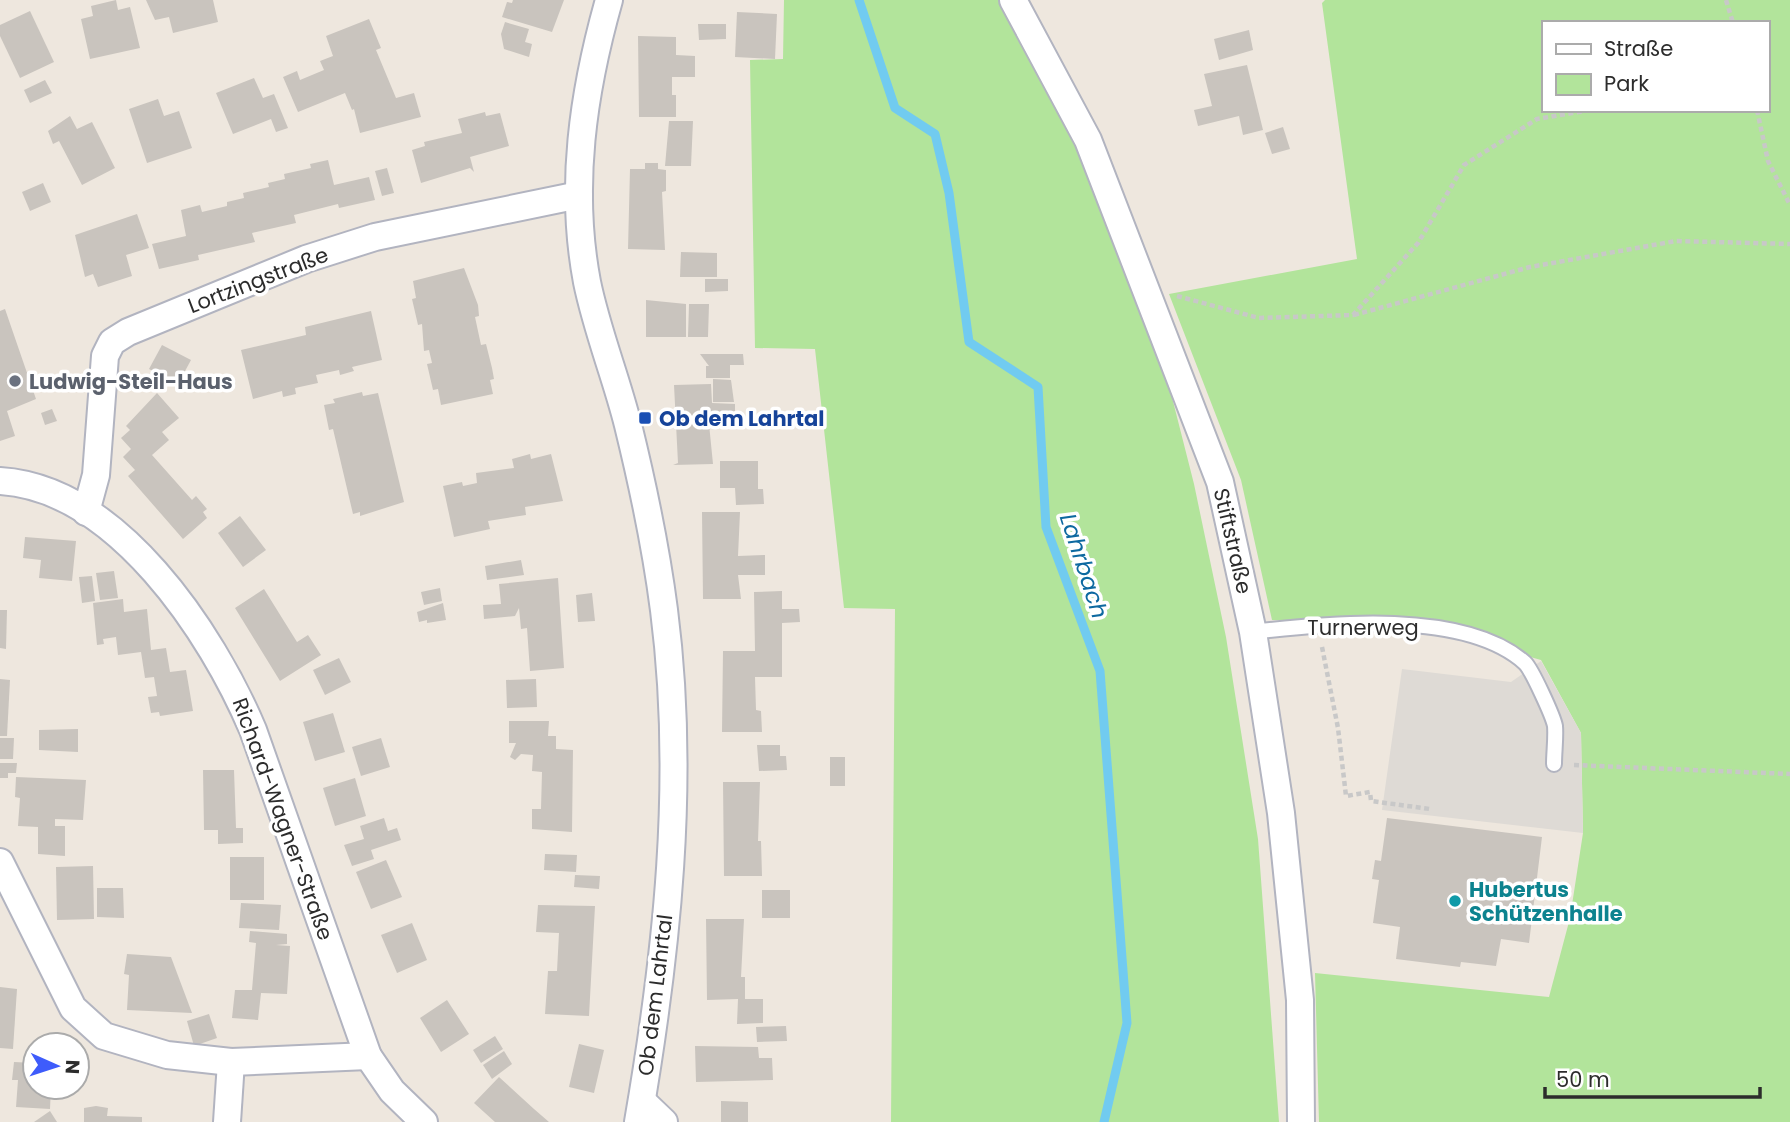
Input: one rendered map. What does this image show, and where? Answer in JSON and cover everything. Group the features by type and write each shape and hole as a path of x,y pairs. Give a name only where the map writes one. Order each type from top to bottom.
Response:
{"street":[{"name":"Ob dem Lahrtal","path":"609,0 593,55 579,149 579,195 587,281 627,423 657,564 670,678 671,869 640,1111"},
{"name":"Stiftstraße","path":"1013,0 1088,140 1220,482 1253,632 1281,813 1298,986 1301,1122"},
{"name":"Lortzingstraße","path":"86,512 96,475 105,356 112,342 128,332 306,259 375,237 579,195"},
{"name":"Richard-Wagner-Straße","path":"0,481 47,492 86,512 132,547 167,585 201,632 235,687 253,730 368,1056 392,1091 425,1122"},
{"path":"0,862 73,1008 87,1024 118,1043 167,1055 231,1062 368,1056"},
{"path":"227,1122 231,1062"},
{"path":"640,1111 664,1122"}],"lane":[{"name":"Turnerweg","path":"1253,632 1320,624 1412,624 1485,639 1526,664 1555,724 1554,764"}],"path":[{"path":"1726,0 1732,21"},
{"path":"1353,315 1418,243 1464,166 1537,119 1578,112"},
{"path":"1757,112 1768,161 1790,205"},
{"path":"1144,287 1259,318 1353,315 1530,267 1676,241 1790,244"},
{"path":"1320,624 1346,796 1370,792 1371,801 1430,809"},
{"path":"1554,764 1790,774"}],"green space":[{"path":"784,0 1013,0 1144,287 1194,484 1226,637 1258,839 1279,1122 891,1122 895,609 844,608 815,349 755,348 750,60 783,59"},
{"path":"1325,0 1790,0 1790,1122 1319,1122 1315,973 1549,997 1570,918 1583,833 1581,733 1541,660 1412,624 1272,620 1241,480 1169,294 1357,259 1322,3"}],"shaded area":[{"path":"1541,661 1581,733 1583,833 1382,810 1402,669 1511,682"}],"building":[{"path":"116,0 118,10 130,7 140,48 90,59 81,19 93,16 91,6"},
{"path":"146,0 213,0 218,22 173,33 169,17 155,20"},
{"path":"513,0 564,0 552,32 502,17 507,2 512,3"},
{"path":"30,11 54,62 20,78 0,36 0,25"},
{"path":"737,12 777,14 775,59 735,57"},
{"path":"369,19 381,48 376,50 396,98 414,93 421,117 360,133 354,109 352,110 345,93 298,112 283,77 297,71 300,80 324,70 320,61 333,56 326,36"},
{"path":"505,22 529,29 525,42 532,44 529,57 504,49 501,34"},
{"path":"698,24 726,24 726,39 699,40"},
{"path":"1249,30 1253,50 1219,60 1214,39"},
{"path":"638,36 676,37 676,55 695,56 695,77 672,77 672,95 676,95 676,117 639,117"},
{"path":"1247,65 1263,130 1243,135 1239,116 1198,126 1194,110 1212,106 1204,74"},
{"path":"254,78 263,98 274,94 288,128 276,132 271,119 233,134 216,93"},
{"path":"45,80 52,93 30,103 24,90"},
{"path":"158,99 164,116 179,111 192,148 147,163 129,109"},
{"path":"485,112 486,116 500,113 509,146 470,157 474,172 470,168 421,183 412,150 425,146 424,142 462,133 458,119"},
{"path":"70,116 77,129 92,122 115,168 82,185 59,141 53,144 48,131"},
{"path":"669,121 693,121 691,166 665,166"},
{"path":"1283,127 1290,149 1272,154 1265,133"},
{"path":"328,160 334,185 369,177 375,200 339,208 338,204 294,215 296,223 252,233 255,242 198,255 199,260 159,269 152,244 186,236 181,210 200,205 202,212 227,206 227,202 244,198 243,193 269,187 268,183 285,179 284,174 311,168 310,164"},
{"path":"645,163 658,163 658,169 666,170 666,191 662,192 665,250 628,249 630,169 645,169"},
{"path":"387,168 394,193 382,196 375,171"},
{"path":"43,183 51,202 30,211 22,192"},
{"path":"137,214 149,248 126,255 132,276 98,287 93,274 85,277 75,235"},
{"path":"681,252 717,253 717,277 680,277"},
{"path":"464,268 478,305 479,316 475,317 481,345 486,344 492,368 494,379 490,380 493,394 441,405 438,389 433,390 427,364 432,363 429,350 424,351 422,324 418,325 412,299 416,298 413,281"},
{"path":"705,279 728,279 728,291 705,292"},
{"path":"646,300 686,304 686,337 646,337"},
{"path":"689,304 709,304 708,337 688,337"},
{"name":"Ludwig-Steil-Haus","path":"5,309 36,399 7,411 15,436 0,441 0,311"},
{"path":"371,311 382,360 352,367 354,371 340,375 339,370 316,375 318,383 295,388 296,394 283,397 282,391 253,399 241,350 306,335 305,327"},
{"path":"162,345 191,360 178,384 149,369"},
{"path":"700,354 743,354 744,365 730,365 730,378 706,378 706,366 709,366"},
{"path":"713,379 731,380 734,402 713,402"},
{"path":"711,384 712,403 735,404 735,424 709,424 713,464 673,465 678,463 674,385"},
{"path":"362,392 363,396 378,393 404,502 360,516 360,512 353,514 333,429 329,430 324,405 335,403 333,399"},
{"path":"157,393 179,418 162,432 169,440 152,455 192,500 196,496 207,509 203,512 207,518 183,539 128,476 135,470 123,457 131,449 121,438 130,430 126,426"},
{"path":"52,409 57,421 45,425 41,413"},
{"path":"530,454 531,459 551,454 563,501 525,507 526,515 488,521 490,529 454,537 443,486 462,482 463,486 477,483 476,473 514,468 512,459"},
{"path":"720,461 758,461 758,489 763,489 764,504 736,505 735,488 720,488"},
{"path":"702,512 740,512 738,556 765,555 765,575 738,575 741,599 703,599"},
{"path":"240,516 266,550 243,567 218,533"},
{"path":"25,537 76,541 72,581 39,578 41,560 23,558"},
{"path":"521,560 524,575 487,580 485,566"},
{"path":"114,571 118,598 100,600 96,573"},
{"path":"92,576 95,601 82,603 79,577"},
{"path":"558,578 564,668 530,671 527,628 521,629 519,608 515,616 484,619 483,605 501,604 499,584"},
{"path":"440,588 442,601 424,605 421,592"},
{"path":"264,589 297,642 308,635 321,655 280,681 235,608"},
{"path":"782,591 782,609 799,609 800,622 782,623 782,677 755,677 756,710 761,711 762,732 722,732 723,651 755,651 754,592"},
{"path":"592,593 595,621 578,622 576,595"},
{"path":"123,599 124,612 147,609 151,650 166,648 170,672 186,670 193,711 160,716 159,712 151,713 148,697 157,696 154,677 145,678 141,652 118,655 116,637 103,639 104,644 97,645 93,603"},
{"path":"443,603 446,620 419,622 417,612"},
{"path":"0,610 7,610 6,649 0,648"},
{"path":"339,658 351,682 325,695 313,670"},
{"path":"0,679 10,680 7,736 0,736"},
{"path":"536,679 537,707 507,708 506,680"},
{"path":"333,713 345,752 315,761 303,722"},
{"path":"509,721 549,721 548,736 556,736 556,749 573,750 572,832 532,829 532,809 541,809 542,772 532,771 533,755 521,754 515,760 510,757 516,743 509,743"},
{"path":"78,729 78,752 39,750 39,730"},
{"path":"0,738 14,738 13,759 0,759"},
{"path":"381,738 390,767 361,776 352,747"},
{"path":"757,745 780,745 780,756 786,756 787,770 759,771"},
{"path":"830,757 845,757 845,786 830,786"},
{"path":"0,763 17,763 16,773 8,773 8,778 0,778"},
{"path":"203,770 234,770 236,828 243,828 243,843 218,844 218,830 204,830"},
{"path":"16,777 86,780 83,820 55,819 55,826 65,826 65,856 38,854 38,827 18,826 20,798 15,797"},
{"path":"355,778 366,816 335,826 323,788"},
{"path":"723,782 760,782 758,841 761,841 762,876 724,876"},
{"path":"384,818 388,831 397,828 401,840 371,850 374,859 352,866 344,845 364,839 360,826"},
{"name":"Hubertus Schützenhalle","path":"1387,818 1542,837 1529,943 1501,939 1496,966 1461,962 1460,967 1396,959 1400,927 1373,923 1379,880 1372,879 1375,860 1381,861"},
{"path":"545,854 577,855 576,872 544,870"},
{"path":"230,857 264,857 264,900 230,900"},
{"path":"386,860 402,897 371,909 356,872"},
{"path":"93,866 94,919 57,920 56,867"},
{"path":"575,875 600,876 599,889 574,887"},
{"path":"97,888 123,888 124,918 97,917"},
{"path":"762,890 790,890 790,918 762,918"},
{"path":"241,903 281,905 279,930 239,928"},
{"path":"538,905 595,906 589,1016 545,1014 548,971 557,971 559,933 536,932"},
{"path":"706,919 744,919 741,977 745,977 745,999 763,999 763,1023 737,1024 738,999 707,1000"},
{"path":"412,923 427,960 397,973 381,935"},
{"path":"250,931 287,934 287,944 276,945 290,946 287,994 261,993 258,1020 232,1018 235,990 252,990 256,943 249,942"},
{"path":"127,954 171,957 192,1013 127,1010 129,975 124,974"},
{"path":"0,987 17,989 13,1049 0,1048"},
{"path":"447,1000 469,1034 441,1052 420,1018"},
{"path":"209,1014 217,1038 194,1046 187,1021"},
{"path":"786,1026 787,1041 757,1042 756,1027"},
{"path":"495,1036 503,1049 481,1063 473,1050"},
{"path":"579,1044 604,1050 594,1093 569,1087"},
{"path":"695,1046 758,1047 759,1058 772,1058 773,1080 696,1082"},
{"path":"504,1051 512,1064 492,1079 483,1065"},
{"path":"14,1062 21,1062 21,1101 50,1101 50,1109 16,1107 18,1080 12,1080"},
{"path":"499,1077 549,1122 495,1122 474,1103"},
{"path":"721,1101 748,1102 748,1122 721,1122"},
{"path":"84,1108 108,1108 107,1116 142,1117 142,1122 84,1122"},
{"path":"50,1111 57,1122 34,1122"}],"waterway":[{"name":"Lahrbach","path":"859,0 895,108 935,134 949,193 969,342 1038,387 1046,527 1100,671 1127,1023 1104,1122"}],"place":[{"name":"Ludwig-Steil-Haus","path":"15,381"},
{"name":"Ob dem Lahrtal","path":"645,418"},
{"name":"Hubertus Schützenhalle","path":"1455,901"}]}
